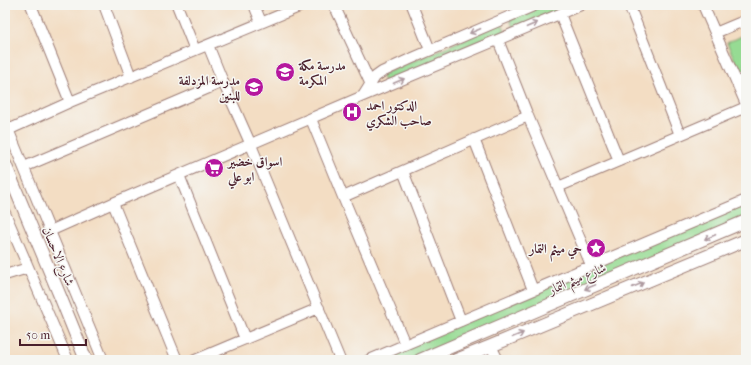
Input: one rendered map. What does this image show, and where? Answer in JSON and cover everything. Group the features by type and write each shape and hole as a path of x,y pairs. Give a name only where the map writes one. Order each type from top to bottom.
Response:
{"street":[{"path":"31,5 70,102"},
{"path":"104,5 131,77"},
{"path":"177,5 195,50"},
{"path":"254,5 261,22"},
{"path":"103,360 6,126 70,102 304,5"},
{"path":"334,5 373,87"},
{"path":"412,5 430,50"},
{"path":"373,87 375,77 382,72 536,5"},
{"path":"50,231 364,96 373,87 511,35 581,5"},
{"path":"629,5 680,135"},
{"path":"703,5 746,104"},
{"path":"560,14 619,161"},
{"path":"505,18 511,35"},
{"path":"715,33 746,20"},
{"path":"498,40 590,265"},
{"path":"208,45 340,360"},
{"path":"24,167 223,82"},
{"path":"558,187 746,107"},
{"path":"343,197 528,116"},
{"path":"311,119 405,344"},
{"path":"474,139 533,290"},
{"name":"شارع الاحسان","path":"5,164 86,360"},
{"path":"403,171 461,321"},
{"path":"179,175 245,339"},
{"path":"369,360 746,200"},
{"path":"113,203 177,360"},
{"path":"5,213 68,360"},
{"name":"شارع ميثم التمار","path":"420,360 746,221"},
{"path":"456,360 746,240"},
{"path":"5,275 28,268"},
{"path":"195,360 319,308"},
{"path":"491,346 498,360"}],"green space":[{"path":"542,5 575,5 514,30 510,19"},
{"path":"502,23 506,33 386,85 381,75"},
{"path":"746,34 746,85 727,43"},
{"path":"746,202 746,218 413,360 376,360"}],"place":[{"name":"مدرسة مكة المكرمة","path":"285,72"},
{"name":"مدرسة المزدلفة للبنين","path":"254,87"},
{"name":"الدكتور احمد صاحب الشكري","path":"352,112"},
{"name":"اسواق خضير ابو علي","path":"214,168"},
{"name":"حي ميثم التمار","path":"596,248"}]}
